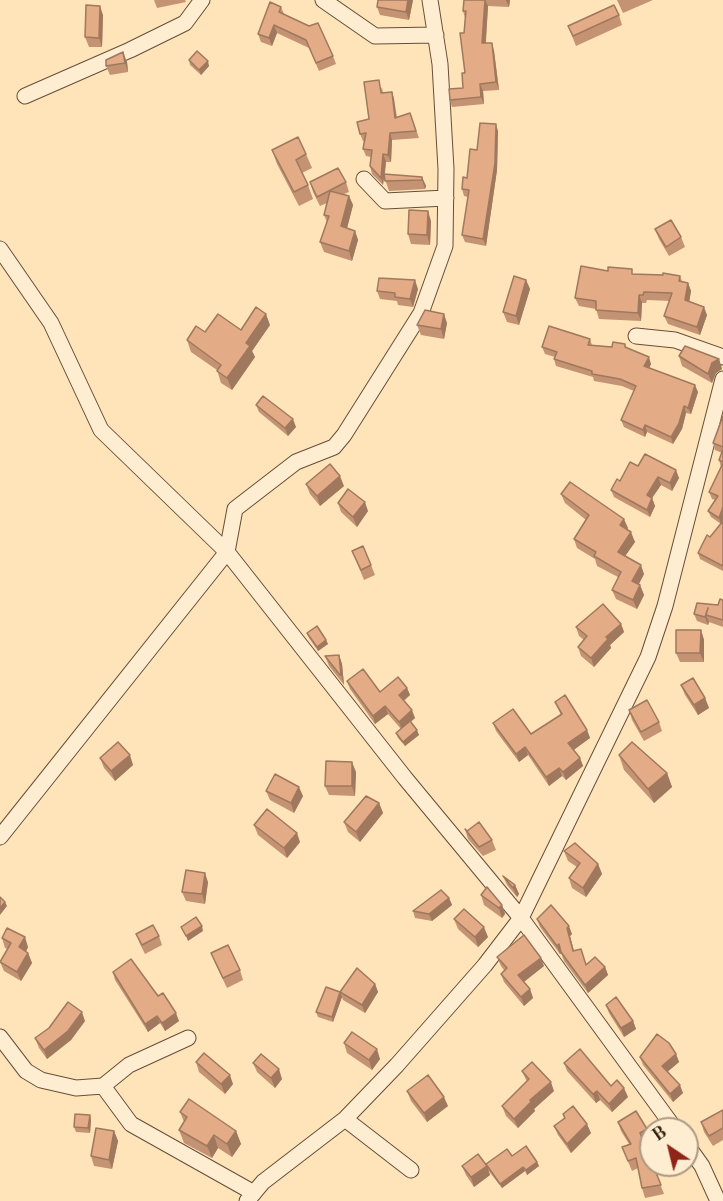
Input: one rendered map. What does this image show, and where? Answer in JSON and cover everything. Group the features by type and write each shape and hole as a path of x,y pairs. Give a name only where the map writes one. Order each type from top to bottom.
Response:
{"street":[{"path":"25,96 130,50 184,23 202,0"},
{"path":"323,0 375,36 436,35"},
{"path":"0,837 227,552 235,509 296,462 334,447 344,435 421,313 445,246 446,198 441,76 430,0"},
{"path":"364,179 385,201 446,198"},
{"path":"0,249 51,323 101,430 227,552 405,778 520,918 666,1117"},
{"path":"636,336 675,340 723,357"},
{"path":"103,1086 131,1124 250,1197 310,1144 345,1119 397,1065 473,979 520,918 648,657 665,606 723,379"},
{"path":"0,1037 26,1071 41,1080 76,1088 103,1086 129,1065 188,1038"},
{"path":"345,1119 411,1170"},
{"path":"699,1162 718,1201"}],"building":[{"path":"378,0 408,0 406,12 377,7"},
{"path":"464,0 485,0 482,43 492,43 496,82 480,84 481,97 450,100 449,89 463,88 462,73 465,73 460,33 464,33 466,11 463,11"},
{"path":"270,2 281,7 279,12 309,26 318,23 333,56 316,63 306,40 274,25 269,38 258,34"},
{"path":"86,5 100,6 99,38 85,37"},
{"path":"614,5 619,15 573,36 568,26"},
{"path":"197,51 208,61 199,70 189,60"},
{"path":"123,52 125,63 106,66 106,60"},
{"path":"379,80 381,93 392,92 395,118 410,113 416,131 390,133 388,155 383,154 381,178 370,166 372,150 363,149 366,133 360,134 357,122 369,119 364,82"},
{"path":"480,123 496,124 495,163 483,239 462,235 469,190 462,189 463,177 467,178 470,149 477,150"},
{"path":"298,137 306,154 296,160 308,185 294,192 272,150"},
{"path":"338,168 346,182 317,197 310,182"},
{"path":"384,174 422,177 422,180 385,181"},
{"path":"330,191 349,196 341,226 355,231 349,251 320,242 329,216 324,215"},
{"path":"409,210 428,211 427,235 408,234"},
{"path":"671,220 681,237 666,247 655,229"},
{"path":"581,266 608,271 608,267 632,269 632,274 663,275 663,273 680,276 679,281 688,283 685,300 704,307 697,327 664,316 672,293 644,292 643,295 639,295 638,313 596,310 596,301 575,298"},
{"path":"514,276 526,280 516,316 503,312"},
{"path":"379,278 415,280 410,299 395,297 395,293 377,291"},
{"path":"256,307 266,314 246,343 250,346 227,378 217,371 221,365 187,340 196,326 205,332 218,314 241,330"},
{"path":"425,310 444,314 441,329 417,325"},
{"path":"549,326 590,339 588,345 612,347 613,342 625,344 625,347 649,357 644,366 695,385 688,408 684,406 679,423 671,437 645,425 643,430 621,420 636,386 620,379 592,374 592,371 554,359 557,352 542,347"},
{"path":"685,346 719,359 712,363 708,374 679,356"},
{"path":"263,396 293,419 285,428 256,405"},
{"path":"723,416 723,447 713,443"},
{"path":"723,449 723,462 719,460"},
{"path":"645,454 676,470 670,483 658,477 647,495 652,498 647,510 611,490 617,479 620,481 630,462 638,466"},
{"path":"723,463 723,507 719,518 708,511 718,496 709,492"},
{"path":"330,464 340,476 317,496 306,484"},
{"path":"570,482 624,519 620,525 631,532 618,552 641,565 632,581 640,585 633,600 612,590 621,572 594,556 596,552 574,539 589,515 561,494"},
{"path":"348,489 365,502 353,517 338,503"},
{"path":"723,521 723,566 698,553 707,535 710,537"},
{"path":"363,546 371,565 361,570 352,551"},
{"path":"720,599 723,600 723,620 706,615 708,608 705,617 694,614 697,603 718,605"},
{"path":"603,604 621,624 606,637 608,639 591,658 578,647 587,636 576,627"},
{"path":"317,626 326,640 317,647 307,633"},
{"path":"676,630 701,630 700,653 676,653"},
{"path":"339,655 341,675 325,656"},
{"path":"363,669 380,692 398,677 407,688 399,695 412,710 399,722 385,706 373,716 347,681"},
{"path":"693,678 705,698 694,705 681,685"},
{"path":"565,695 587,730 568,743 580,758 563,772 559,768 546,777 525,747 516,754 493,723 513,709 531,734 562,714 555,702"},
{"path":"647,700 659,722 641,732 629,710"},
{"path":"410,721 417,730 403,742 396,733"},
{"path":"118,742 130,755 111,771 100,758"},
{"path":"632,742 667,773 648,789 619,755"},
{"path":"326,761 352,762 352,786 325,786"},
{"path":"275,774 299,787 291,803 266,791"},
{"path":"366,796 379,803 356,832 344,822"},
{"path":"267,809 297,833 284,848 254,825"},
{"path":"479,822 492,840 479,847 465,829 467,831"},
{"path":"575,843 598,864 583,888 569,878 580,863 564,851"},
{"path":"186,870 205,873 202,894 182,892"},
{"path":"503,876 515,885 513,888"},
{"path":"487,887 502,905 499,908 481,895"},
{"path":"441,890 449,898 429,914 413,911"},
{"path":"0,897 5,902 0,908"},
{"path":"551,905 569,926 567,928 573,951 581,949 586,965 595,957 605,967 585,985 561,952 559,944 557,946 537,919"},
{"path":"464,909 484,927 475,937 454,919"},
{"path":"196,917 202,926 186,936 181,927"},
{"path":"153,925 159,936 142,945 136,934"},
{"path":"7,928 25,937 19,947 28,953 17,972 0,962 11,943 2,938"},
{"path":"524,935 541,958 518,975 530,989 521,997 501,974 507,968 497,957"},
{"path":"228,945 240,970 223,978 211,953"},
{"path":"131,959 158,996 163,993 176,1013 162,1023 157,1016 145,1024 113,972"},
{"path":"357,968 375,984 362,1005 340,992"},
{"path":"326,987 340,992 332,1017 316,1012"},
{"path":"616,997 633,1021 621,1028 606,1005"},
{"path":"68,1002 82,1012 68,1031 44,1050 35,1038 49,1028"},
{"path":"352,1032 377,1049 369,1060 344,1043"},
{"path":"657,1034 669,1043 676,1054 662,1066 680,1085 670,1094 640,1057"},
{"path":"580,1049 611,1086 617,1080 624,1088 609,1104 597,1091 593,1094 564,1063"},
{"path":"204,1053 230,1075 221,1084 196,1062"},
{"path":"261,1054 279,1069 271,1078 253,1063"},
{"path":"532,1062 551,1082 530,1100 531,1102 514,1119 502,1106 529,1079 522,1071"},
{"path":"428,1075 444,1097 424,1113 407,1091"},
{"path":"189,1099 236,1131 227,1144 214,1135 207,1146 179,1130 187,1117 180,1112"},
{"path":"573,1106 587,1124 567,1144 554,1126 565,1118 563,1114"},
{"path":"723,1110 723,1128 709,1136 701,1122"},
{"path":"636,1111 640,1117 639,1173 636,1158 628,1161 622,1147 631,1144 618,1122"},
{"path":"75,1114 90,1115 88,1128 74,1127"},
{"path":"96,1128 114,1131 109,1160 91,1156"},
{"path":"526,1146 537,1162 526,1170 523,1167 500,1184 486,1164 507,1149 512,1156"},
{"path":"478,1154 487,1166 471,1177 462,1166"},
{"path":"640,1177 658,1177 661,1185 642,1188"}]}
